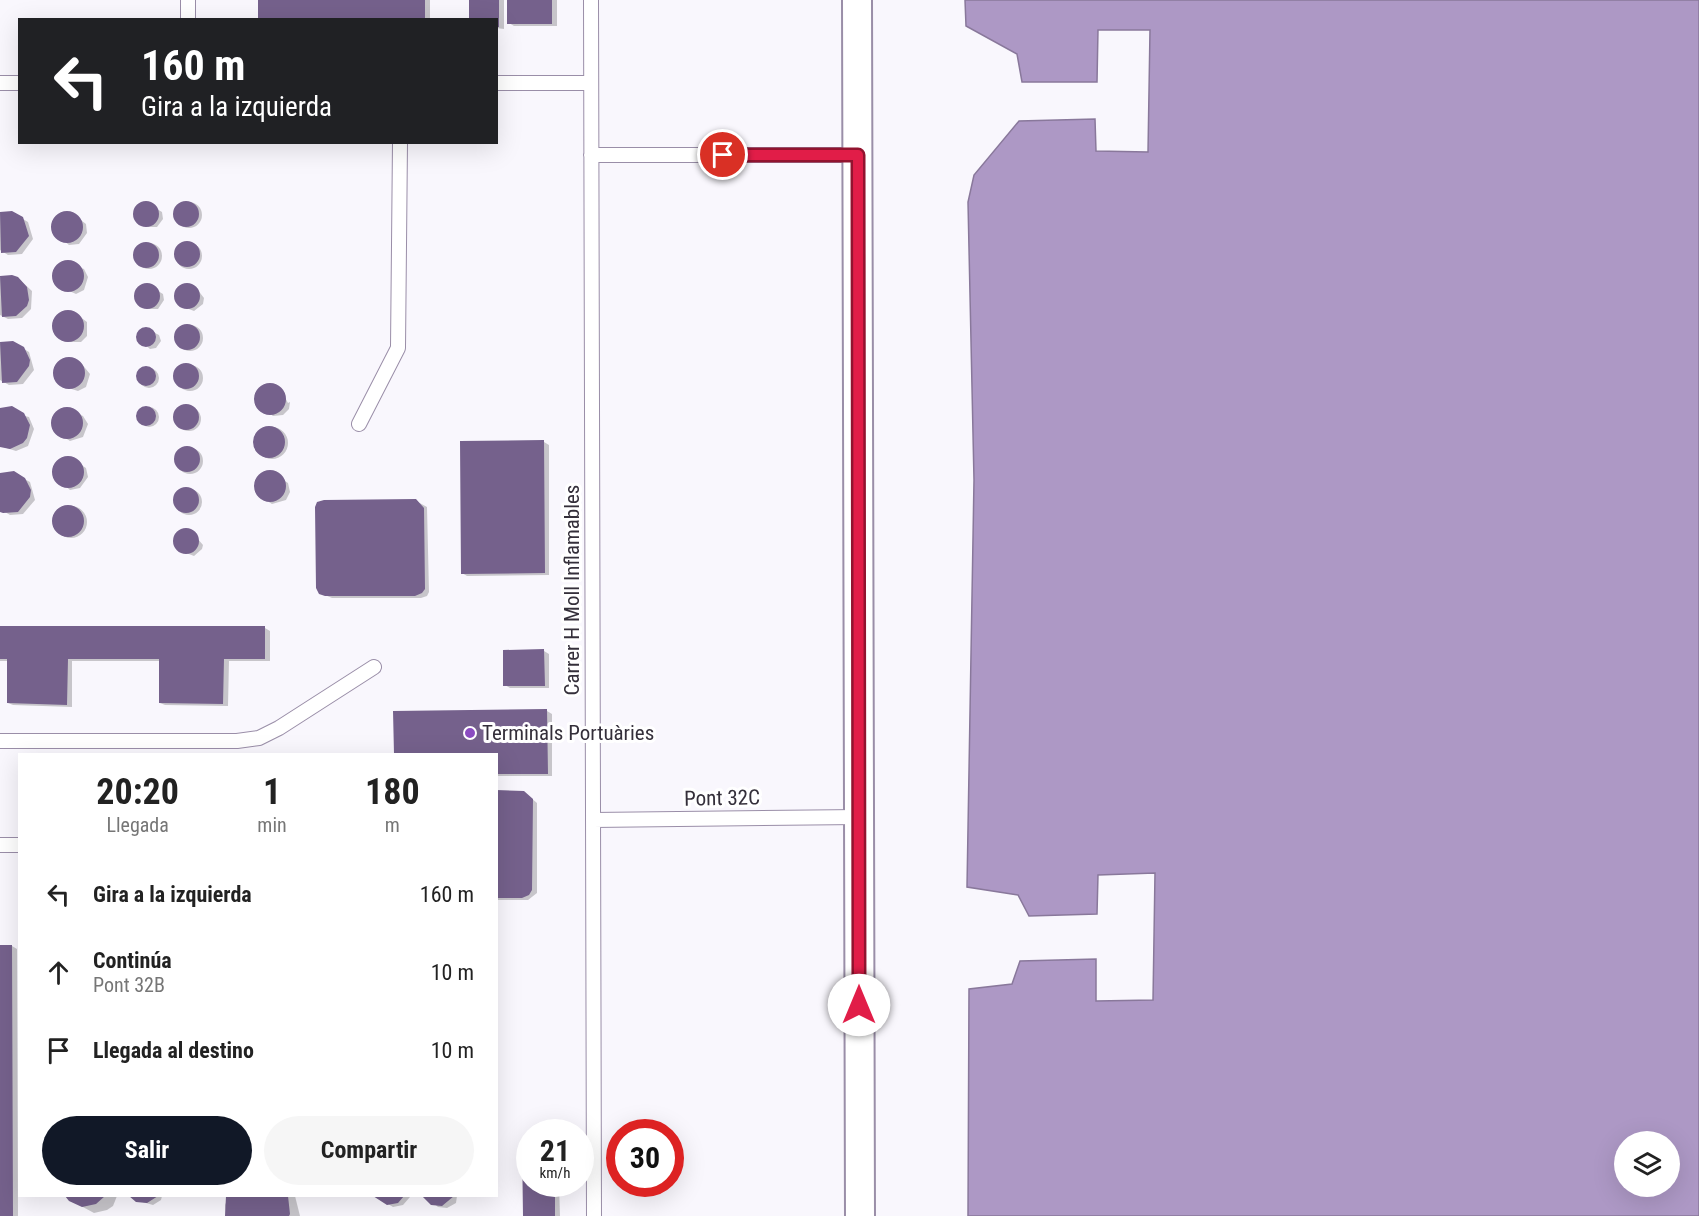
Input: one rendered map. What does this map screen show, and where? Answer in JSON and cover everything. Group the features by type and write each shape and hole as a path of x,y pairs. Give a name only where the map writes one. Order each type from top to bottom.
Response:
{"street":[{"path":"857,0 860,1216"}],"lane":[{"path":"188,0 188,18"},
{"name":"Carrer H Moll Inflamables","path":"591,0 594,1216"},
{"path":"0,83 18,83"},
{"path":"498,83 591,83"},
{"path":"359,424 398,348 400,144"},
{"path":"591,155 858,155"},
{"path":"0,741 237,741 259,738 374,667"},
{"name":"Pont 32C","path":"593,820 859,817"},
{"path":"0,846 18,845"}],"shaded area":[{"path":"965,0 1699,0 1699,1216 968,1216 969,989 1012,984 1020,961 1096,959 1096,1001 1153,1000 1155,873 1098,875 1097,914 1029,916 1018,895 967,887 974,480 968,202 974,175 1019,121 1095,119 1096,151 1148,152 1150,30 1098,30 1097,82 1022,82 1017,54 966,26"}],"building":[{"path":"258,0 425,0 425,18 258,18"},
{"path":"469,0 499,0 499,27 498,18 469,18"},
{"path":"507,0 552,0 552,24 507,24"},
{"path":"146,201 155,205 159,214 155,223 146,227 137,223 133,214 137,205"},
{"path":"186,201 195,205 199,214 195,223 186,227 177,223 173,214 177,205"},
{"path":"12,211 23,217 29,236 16,252 1,253 0,212"},
{"path":"67,211 78,216 83,227 78,238 67,243 56,238 51,227 56,216"},
{"path":"187,241 196,245 200,254 196,263 187,267 178,263 174,254 178,245"},
{"path":"146,242 155,246 159,255 155,264 146,268 137,264 133,255 137,246"},
{"path":"68,260 79,265 84,276 79,287 68,292 57,287 52,276 57,265"},
{"path":"0,276 18,277 27,287 29,300 27,306 16,316 2,317"},
{"path":"147,283 156,287 160,296 156,305 147,309 138,305 134,296 138,287"},
{"path":"187,283 196,287 200,296 196,305 187,309 178,305 174,296 178,287"},
{"path":"68,310 79,315 84,326 79,337 68,342 57,337 52,326 57,315"},
{"path":"187,324 196,328 200,337 196,346 187,350 178,346 174,337 178,328"},
{"path":"146,327 153,330 156,337 153,344 146,347 139,344 136,337 139,330"},
{"path":"13,341 24,347 30,360 29,366 17,382 2,383 0,342"},
{"path":"69,357 80,362 85,373 80,384 69,389 58,384 53,373 58,362"},
{"path":"186,363 195,367 199,376 195,385 186,389 177,385 173,376 177,367"},
{"path":"146,366 153,369 156,376 153,383 146,386 139,383 136,376 139,369"},
{"path":"270,383 281,388 286,399 281,410 270,415 259,410 254,399 259,388"},
{"path":"186,404 195,408 199,417 195,426 186,430 177,426 173,417 177,408"},
{"path":"12,406 24,413 30,425 27,438 23,443 10,449 0,447 0,408"},
{"path":"146,406 153,409 156,416 153,423 146,426 139,423 136,416 139,409"},
{"path":"67,407 78,412 83,423 78,434 67,439 56,434 51,423 56,412"},
{"path":"269,426 280,431 285,442 280,453 269,458 258,453 253,442 258,431"},
{"path":"544,440 545,573 461,574 460,441"},
{"path":"187,446 196,450 200,459 196,468 187,472 178,468 174,459 178,450"},
{"path":"68,456 79,461 84,472 79,483 68,488 57,483 52,472 57,461"},
{"path":"270,470 281,475 286,486 281,497 270,502 259,497 254,486 259,475"},
{"path":"14,471 25,478 31,490 30,497 18,512 3,513 0,512 0,473"},
{"path":"186,487 195,491 199,500 195,509 186,513 177,509 173,500 177,491"},
{"path":"416,499 424,508 425,589 422,593 415,596 325,596 319,594 316,588 315,507 317,502"},
{"path":"68,505 79,510 84,521 79,532 68,537 57,532 52,521 57,510"},
{"path":"186,528 195,532 199,541 195,550 186,554 177,550 173,541 177,532"},
{"path":"0,626 265,626 265,659 224,659 223,704 159,703 159,659 68,659 67,705 7,703 7,659 0,659"},
{"path":"544,649 545,686 503,686 503,650"},
{"name":"Terminals Portuàries","path":"547,709 548,774 498,774 498,753 394,753 393,711"},
{"path":"498,790 524,791 533,799 532,890 529,895 522,898 498,898"},
{"path":"0,945 12,945 13,1216 0,1216"},
{"path":"66,1197 104,1197 96,1204 82,1207"},
{"path":"130,1197 156,1197 147,1203 136,1202"},
{"path":"226,1197 288,1197 289,1216 225,1216"},
{"path":"375,1197 403,1197 398,1203 387,1205"},
{"path":"423,1197 453,1197 442,1206 431,1205"},
{"path":"523,1197 555,1197 555,1216 523,1216"}],"place":[{"name":"Terminals Portuàries","path":"470,733"}],"route":[{"path":"723,155 858,155 859,1005"}]}
